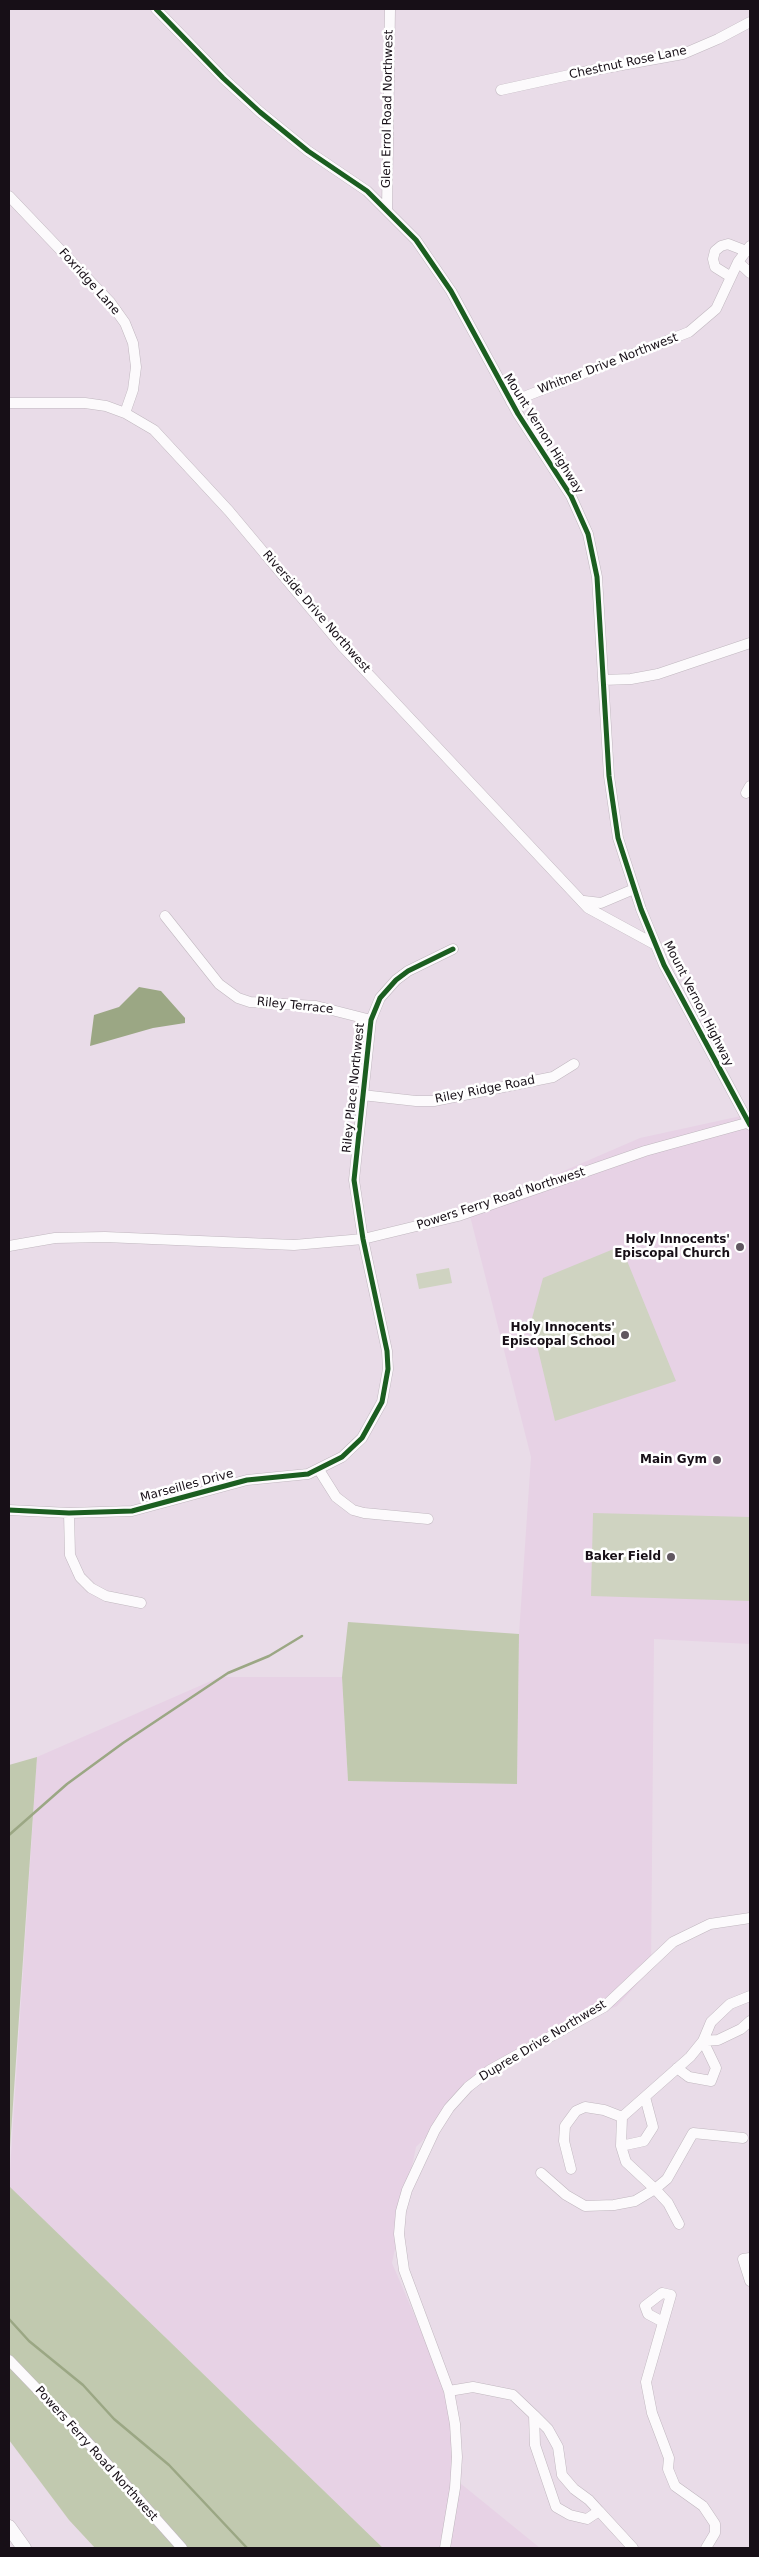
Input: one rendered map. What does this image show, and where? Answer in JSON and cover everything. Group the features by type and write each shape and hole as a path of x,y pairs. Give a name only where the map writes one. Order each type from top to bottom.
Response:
{"highway":[{"path":"9,2527 24,2548"}],"street":[{"name":"Mount Vernon Highway","path":"156,9 223,78 260,112 308,151 367,192 387,209 416,240 441,274 511,402 571,496 588,534 597,577 611,800 618,838 634,889 656,945 750,1123"},
{"name":"Glen Errol Road Northwest","path":"387,209 390,9"},
{"name":"Chestnut Rose Lane","path":"501,90 584,72 683,54 718,39 750,22"},
{"name":"Foxridge Lane","path":"9,196 110,302 124,323 133,343 136,367 133,390 125,413"},
{"path":"731,277 715,267 713,259 715,251 720,246 728,244 748,249"},
{"name":"Whitner Drive Northwest","path":"511,402 689,332 716,309 738,262 748,249"},
{"path":"738,262 750,273"},
{"name":"Riverside Drive Northwest","path":"9,403 85,402 125,413 154,430 233,516 342,646 588,908 656,945"},
{"path":"603,680 631,679 658,674 750,643"},
{"path":"584,902 601,903 634,889"},
{"name":"Riley Terrace","path":"165,916 219,984 238,998 250,1002 316,1006 371,1020"},
{"name":"Riley Place Northwest","path":"363,1239 354,1180 371,1020 380,998 396,980 408,970 453,950"},
{"name":"Riley Ridge Road","path":"362,1095 416,1101 434,1100 553,1076 574,1064"},
{"name":"Powers Ferry Road Northwest","path":"9,1246 55,1238 105,1237 294,1245 363,1239 458,1216 645,1151 750,1123"},
{"name":"Marseilles Drive","path":"9,1510 69,1513 132,1511 247,1480 296,1476 319,1470 342,1457 362,1438 376,1415 385,1388 387,1351 363,1239"},
{"path":"319,1470 336,1497 353,1510 364,1513 428,1519"},
{"path":"69,1513 70,1556 80,1577 91,1588 106,1596 141,1603"},
{"name":"Dupree Drive Northwest","path":"445,2548 455,2488 457,2457 455,2424 449,2391 404,2270 399,2234 401,2211 407,2190 435,2130 449,2108 476,2081 490,2070 604,2006 673,1942 710,1924 750,1918"},
{"path":"678,2224 668,2203 626,2162 621,2146 622,2117 677,2068 702,2041 711,2022 730,2004 750,1996"},
{"path":"702,2041 718,2040 741,2029 750,2021"},
{"path":"677,2068 689,2077 711,2080 716,2068 702,2041"},
{"path":"621,2146 644,2141 653,2127 645,2097"},
{"path":"571,2169 564,2141 565,2126 576,2111 585,2107 604,2110 622,2117"},
{"path":"541,2173 566,2195 585,2206 614,2205 635,2200 655,2189 667,2179 693,2133 743,2138"},
{"path":"750,2258 743,2259 750,2281"},
{"path":"663,2322 648,2314 645,2306 662,2293 670,2295 663,2322 646,2382 652,2413 669,2458 668,2468 675,2486 702,2506 715,2524 715,2534 706,2548"},
{"name":"Powers Ferry Road Northwest","path":"9,2360 85,2439 182,2548"},
{"path":"449,2391 473,2387 513,2396 548,2429 558,2447 562,2475 574,2489 589,2500 633,2548"},
{"path":"534,2415 535,2445 556,2506 570,2515 587,2519 599,2511"}],"shaded area":[{"path":"139,987 161,991 185,1018 185,1023 153,1028 90,1046 94,1015 119,1007"},
{"path":"750,1114 750,1644 654,1639 651,1969 617,2006 526,2043 483,2080 416,2147 392,2263 447,2391 460,2483 540,2548 383,2548 9,2186 37,1757 220,1677 342,1677 348,1781 517,1784 519,1634 531,1457 469,1212 640,1138"},
{"path":"621,1246 676,1381 555,1421 535,1337 528,1333 543,1278"},
{"path":"449,1268 452,1283 419,1289 416,1274"},
{"name":"Baker Field","path":"593,1513 750,1517 750,1601 591,1596"},
{"path":"348,1622 519,1634 517,1784 348,1781 342,1677"},
{"path":"37,1757 9,2162 9,1765"},
{"path":"9,2186 383,2548 95,2548 69,2520 9,2440"}],"waterway":[{"path":"9,1835 67,1784 123,1743 228,1673 269,1656 302,1636"},
{"path":"9,2319 29,2341 83,2385 114,2419 169,2465 247,2548"}],"cycle path":[{"path":"156,9 223,78 260,112 308,151 367,191 416,240 451,291 518,414 571,496 588,534 597,577 609,776 618,838 641,909 664,965 750,1125"},
{"path":"9,1510 69,1513 132,1511 247,1480 308,1474 342,1457 362,1438 382,1402 388,1369 387,1351 363,1239 354,1180 371,1020 380,998 396,980 408,971 453,949"}],"place":[{"name":"Holy Innocents' Episcopal Church","path":"740,1247"},
{"name":"Holy Innocents' Episcopal School","path":"625,1335"},
{"name":"Main Gym","path":"717,1460"},
{"name":"Baker Field","path":"671,1557"}]}
